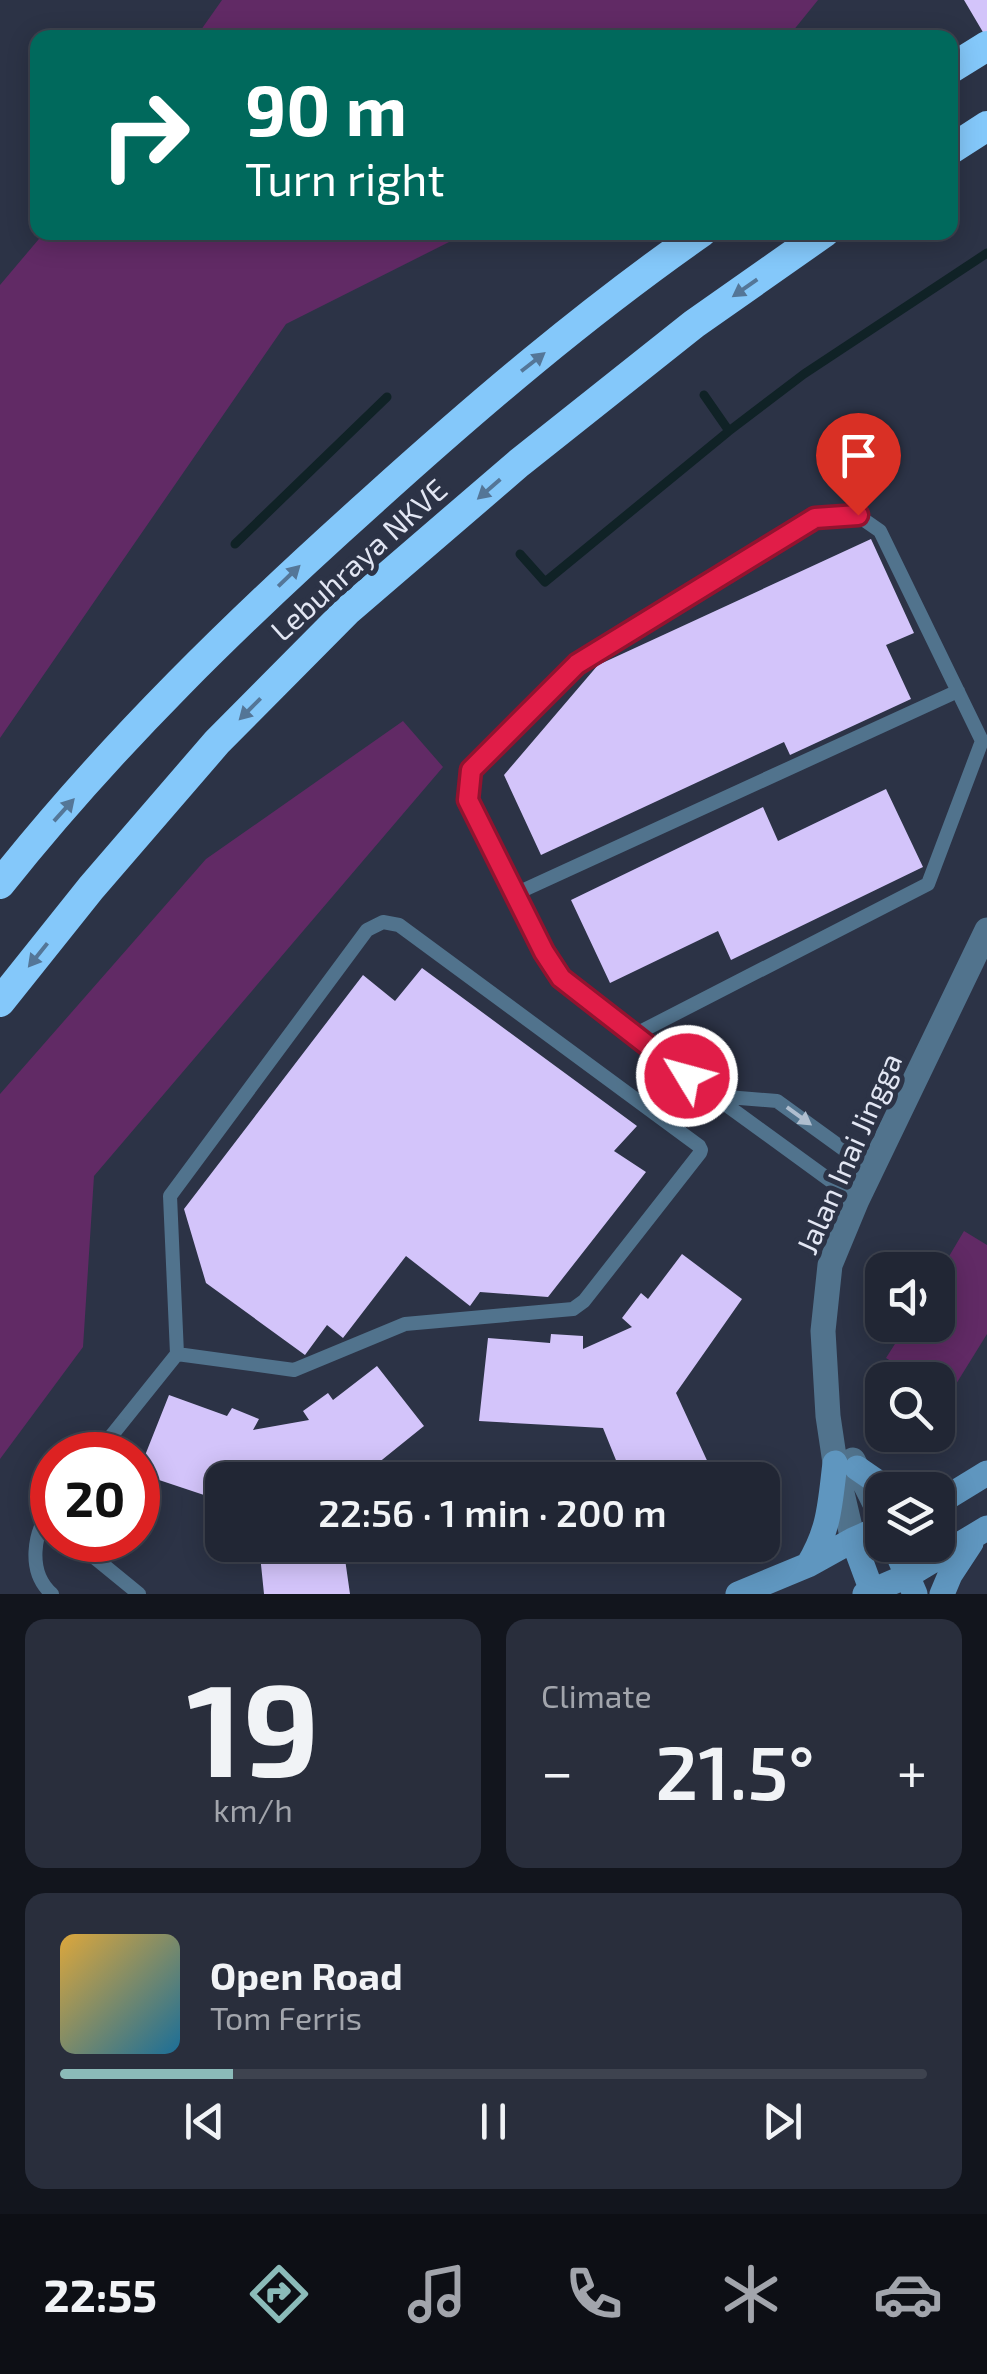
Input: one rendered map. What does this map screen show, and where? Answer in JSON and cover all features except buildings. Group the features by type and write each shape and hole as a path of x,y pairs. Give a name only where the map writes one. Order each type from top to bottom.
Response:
{"highway":[{"path":"958,64 987,46"},
{"path":"958,145 987,126"},
{"name":"Lebuhraya NKVE","path":"0,884 156,707 305,561 474,409 691,240"},
{"name":"Lebuhraya NKVE","path":"0,1002 91,888 217,742 346,611 519,463 694,324 813,240"}],"street":[{"name":"Jalan Inai Jingga","path":"853,1540 846,1466 828,1416 823,1331 830,1264 987,930"},
{"name":"Jalan Inai Jingga","path":"846,1466 865,1493"},
{"path":"808,1565 821,1544 830,1505 846,1466 865,1477"},
{"path":"955,1493 987,1473"},
{"path":"853,1540 870,1593 911,1585 984,1529"},
{"path":"942,1594 963,1553 984,1529"},
{"path":"738,1594 808,1565 865,1535"}],"lane":[{"path":"634,1035 928,884 982,741 880,532 858,515 815,518 577,664 471,770 468,800 544,952 561,978 634,1035 714,1096 857,1200"},
{"path":"515,894 958,691"},
{"path":"114,1432 177,1354 170,1196 366,930 383,922 399,924 702,1150 584,1300 573,1308 405,1324 294,1370 177,1354"},
{"path":"714,1096 777,1101 872,1169"},
{"path":"36,1562 44,1587 52,1594"},
{"path":"100,1562 139,1594"}],"shaded area":[{"path":"222,0 818,0 794,30 201,30"},
{"path":"38,240 453,240 286,324 0,738 0,285"},
{"path":"403,721 443,767 94,1176 83,1347 0,1459 0,1094 206,859"},
{"path":"964,1231 987,1245 987,1334 955,1386 955,1362 892,1362 886,1358 896,1342 955,1342 955,1252 952,1252"}],"waterway":[{"path":"520,554 545,582 804,374 987,253"},
{"path":"704,395 729,431"},
{"path":"235,544 387,397"}],"route":[{"path":"687,1076 561,978 544,952 468,800 471,770 577,664 815,518 858,515"}]}
